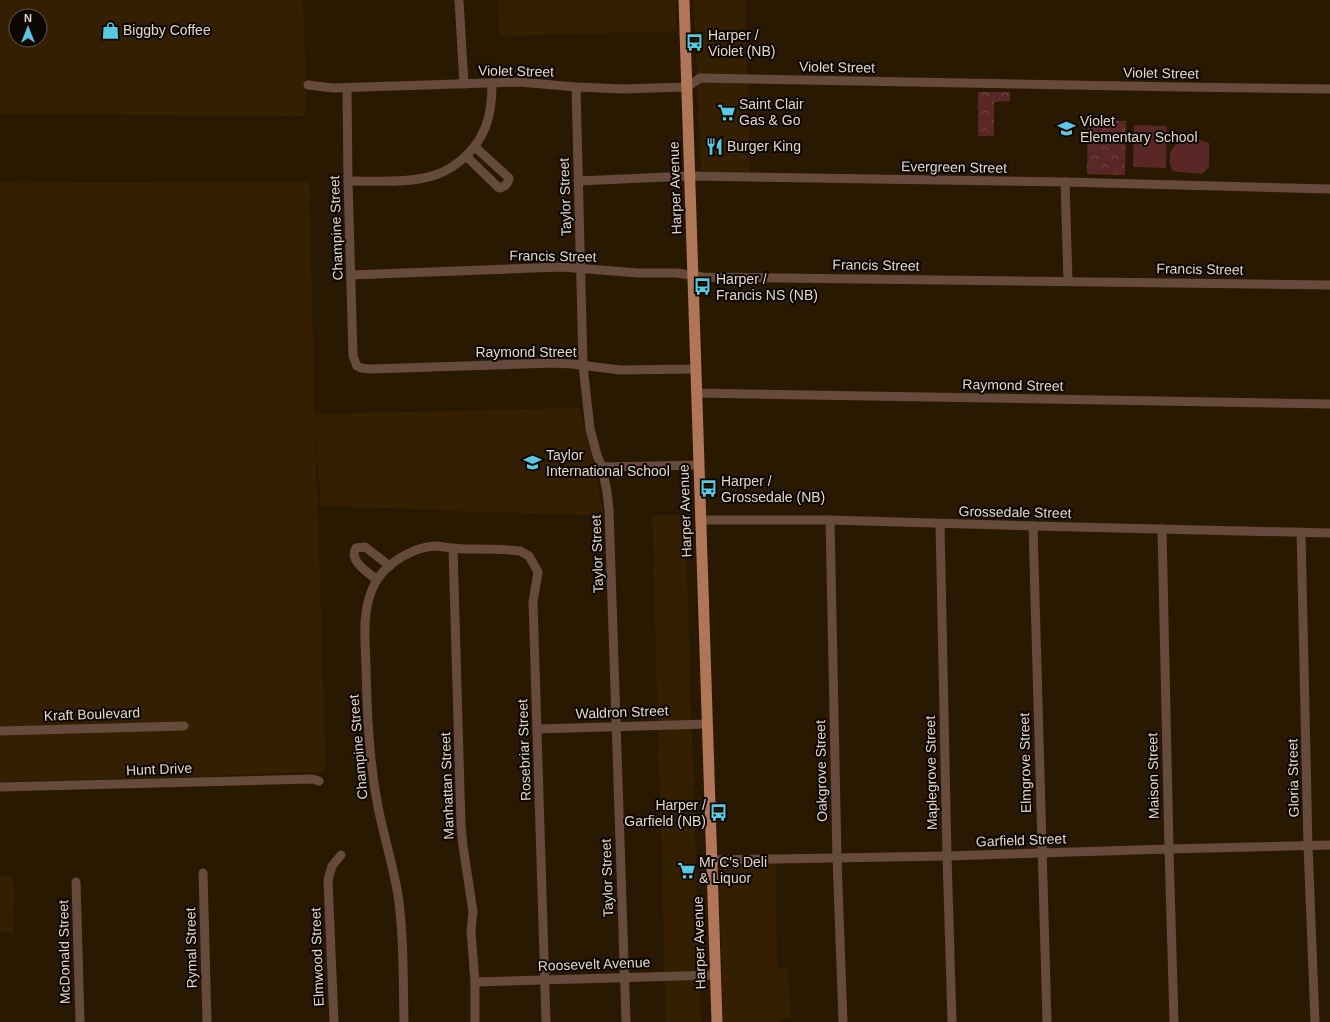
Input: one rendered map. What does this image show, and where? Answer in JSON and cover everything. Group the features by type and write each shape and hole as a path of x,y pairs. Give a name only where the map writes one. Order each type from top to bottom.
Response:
{"main road":[{"name":"Harper Avenue","path":"684,0 717,1022"}],"street":[{"path":"459,0 464,84"},
{"name":"Violet Street","path":"308,85 347,88 492,83 540,83 576,87 622,89 687,87 700,78 1330,89"},
{"path":"348,181 405,180 424,178 444,171 466,156 475,147 485,128 489,115 492,96 492,83"},
{"name":"Taylor Street","path":"576,87 583,365 590,429 597,456 602,467 609,510 626,1022"},
{"name":"Champine Street","path":"347,88 353,356 357,366"},
{"path":"466,156 499,188 504,187 509,178 475,147"},
{"name":"Evergreen Street","path":"578,181 690,176 1064,182 1330,189"},
{"path":"1064,182 1068,281"},
{"name":"Francis Street","path":"351,275 538,268 581,268 609,271 677,273 703,277 1330,285"},
{"name":"Raymond Street","path":"357,366 370,369 553,363 620,370 696,369"},
{"name":"Raymond Street","path":"696,393 1330,404"},
{"path":"602,467 698,465"},
{"name":"Grossedale Street","path":"700,520 830,520 940,524 1330,532"},
{"name":"Oakgrove Street","path":"830,520 837,858 843,1022"},
{"name":"Maplegrove Street","path":"940,524 952,1022"},
{"name":"Elmgrove Street","path":"1033,526 1041,854 1047,1022"},
{"name":"Maison Street","path":"1162,529 1174,1022"},
{"name":"Gloria Street","path":"1301,532 1308,846 1315,1022"},
{"name":"Champine Street","path":"404,1022 402,947 398,897 377,801 370,759 364,627 371,592 377,580 390,566 420,549 436,546 453,548"},
{"path":"377,580 355,560 354,554 356,548 365,547 390,566"},
{"name":"Rosebriar Street","path":"453,548 520,551 529,556 538,572 533,602 546,1022"},
{"name":"Manhattan Street","path":"453,548 461,826 473,912 471,931 475,982 475,1022"},
{"name":"Waldron Street","path":"537,729 708,724"},
{"name":"Kraft Boulevard","path":"0,730 184,726"},
{"name":"Hunt Drive","path":"0,788 297,779 312,779 319,781"},
{"name":"Garfield Street","path":"712,860 1041,854 1330,845"},
{"name":"Elmwood Street","path":"334,1022 328,880 332,866 341,854"},
{"name":"Rymal Street","path":"204,873 207,1022"},
{"name":"McDonald Street","path":"76,882 80,1022"},
{"name":"Roosevelt Avenue","path":"475,982 715,975"}],"shaded area":[{"path":"0,0 303,0 306,80 305,116 0,114"},
{"path":"498,0 676,0 677,31 499,36"},
{"path":"694,0 745,0 750,172 701,171"},
{"path":"309,182 315,414 579,408 594,463 604,516 321,506 315,428 326,772 0,782 0,183"},
{"path":"652,515 685,515 701,1022 666,1022"},
{"path":"776,863 777,967 788,968 791,1018 781,1019 780,1022 723,1022 719,864"},
{"path":"0,876 13,876 14,932 0,933"}],"green space":[{"path":"978,92 1010,92 1010,101 994,102 994,136 978,136"},
{"path":"1088,120 1126,121 1125,175 1087,174"},
{"path":"1134,125 1167,126 1166,168 1133,167"},
{"path":"1184,138 1194,138 1209,143 1209,167 1202,174 1172,171 1170,152 1175,145"}],"place":[{"name":"Biggby Coffee","path":"110,30"},
{"name":"Harper / Violet (NB)","path":"695,43"},
{"name":"Saint Clair Gas & Go","path":"726,112"},
{"name":"Violet Elementary School","path":"1067,129"},
{"name":"Burger King","path":"714,146"},
{"name":"Harper / Francis NS (NB)","path":"703,287"},
{"name":"Taylor International School","path":"533,463"},
{"name":"Harper / Grossedale (NB)","path":"708,489"},
{"name":"Harper / Garfield (NB)","path":"719,813"},
{"name":"Mr C's Deli & Liquor","path":"686,870"}]}
